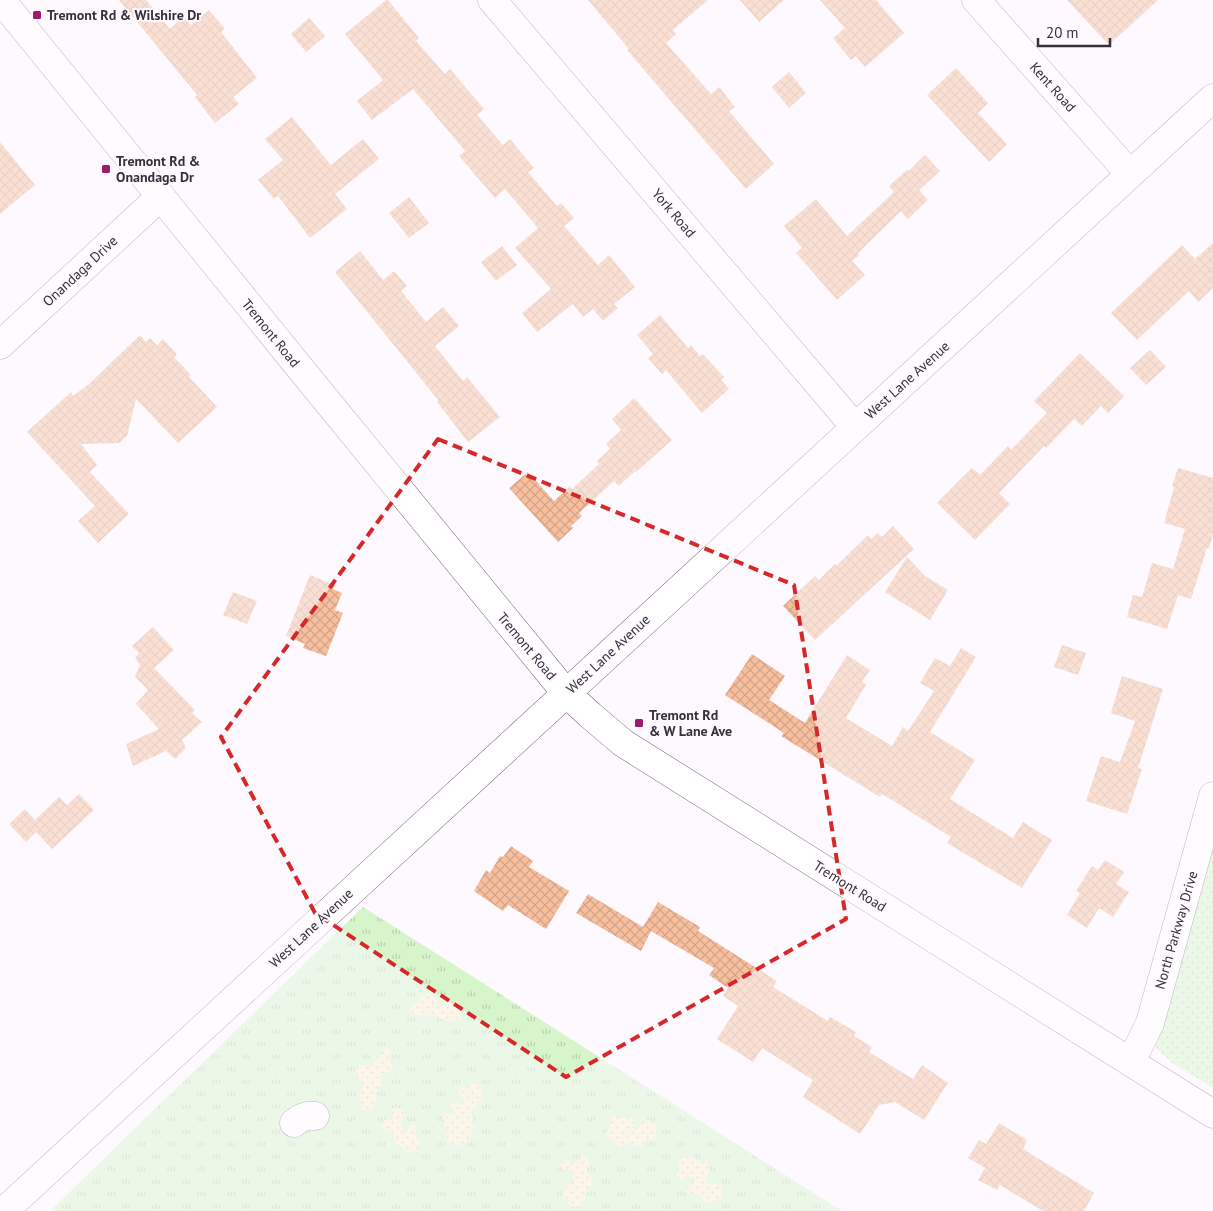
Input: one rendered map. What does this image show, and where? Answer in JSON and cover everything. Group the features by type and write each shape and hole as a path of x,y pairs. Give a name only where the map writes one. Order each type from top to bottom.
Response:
{"main road":[{"name":"Tremont Road","path":"1,0 350,431 566,693 624,742 1213,1114"},
{"name":"York Road","path":"492,0 856,427"},
{"name":"Kent Road","path":"976,0 1130,174"},
{"name":"West Lane Avenue","path":"4,1211 1213,98"},
{"name":"Onandaga Drive","path":"0,345 161,196"},
{"name":"North Parkway Drive","path":"1131,1062 1150,1023 1213,796"}],"highlighted area":[{"path":"438,439 794,585 846,919 566,1077 315,913 221,737"}],"green space":[{"path":"1213,822 1213,1088 1171,1062 1155,1047 1153,1033"},
{"path":"363,907 842,1211 50,1211"}],"sand":[{"path":"428,993 435,995 439,1004 443,1005 448,999 457,1001 464,1010 462,1017 451,1021 434,1015 426,1018 409,1013 411,1005 420,1002 421,996"},
{"path":"387,1047 391,1051 389,1058 393,1063 391,1069 380,1077 382,1086 376,1093 374,1105 370,1109 363,1111 358,1094 364,1085 356,1078 358,1075 355,1068 362,1065 373,1066 376,1059 381,1056 381,1051"},
{"path":"473,1083 479,1085 483,1094 472,1113 473,1131 465,1143 453,1145 446,1139 446,1134 450,1131 443,1126 445,1121 443,1114 453,1115 456,1113 450,1104 453,1102 462,1105 465,1100 459,1094 461,1088 467,1088"},
{"path":"396,1107 402,1109 405,1114 401,1123 403,1131 406,1132 411,1124 416,1125 415,1136 420,1140 418,1148 414,1152 408,1153 403,1147 395,1143 394,1135 381,1126 384,1120 391,1120 393,1118 391,1110"},
{"path":"614,1116 632,1117 634,1130 640,1127 642,1122 649,1120 656,1126 656,1139 653,1141 647,1138 638,1147 629,1142 621,1147 615,1141 607,1140 605,1134 611,1127 610,1118"},
{"path":"581,1156 587,1158 590,1163 586,1171 592,1178 591,1185 585,1192 585,1201 581,1206 574,1207 569,1204 563,1195 566,1185 573,1182 573,1174 568,1170 563,1170 561,1166 564,1161 577,1162"},
{"path":"692,1156 697,1161 706,1162 708,1165 710,1170 706,1183 710,1185 716,1183 721,1186 723,1195 717,1201 706,1203 699,1194 688,1193 685,1188 693,1183 694,1177 679,1179 676,1175 680,1167 678,1165 680,1161 685,1157"}],"building":[{"path":"119,0 146,0 170,29 184,17 191,25 209,10 225,29 221,32 257,78 233,97 239,104 215,123 195,97 197,95"},
{"path":"388,0 419,38 416,41 445,74 450,69 484,109 477,115 503,145 510,139 534,168 528,172 557,206 561,203 574,218 564,226 598,265 609,255 635,287 614,304 618,308 603,321 593,309 583,317 573,304 537,332 522,313 551,289 515,248 538,228 505,189 495,198 459,156 465,151 413,89 372,120 357,101 383,80 345,34"},
{"path":"588,0 708,0 673,30 676,34 666,43 711,94 719,87 735,107 729,111 774,164 746,189 627,50 629,49"},
{"path":"740,0 784,0 759,22"},
{"path":"820,0 876,0 904,33 865,67 856,56 851,60 833,38 845,28"},
{"path":"1067,0 1158,0 1109,45"},
{"path":"309,18 325,36 306,52 291,34"},
{"path":"956,68 988,103 978,113 1007,144 989,162 927,95"},
{"path":"789,72 806,93 789,108 772,87"},
{"path":"292,117 331,165 363,139 379,159 335,194 347,209 310,238 278,196 274,199 258,180 283,160 265,139"},
{"path":"0,142 35,185 0,214"},
{"path":"925,155 940,171 919,190 928,200 908,219 901,211 858,253 859,255 852,261 865,275 837,300 796,253 802,248 784,226 816,199 847,236 894,192 889,186 907,170 909,171"},
{"path":"409,197 429,223 409,238 389,213"},
{"path":"1213,243 1213,288 1198,302 1189,291 1137,340 1111,313 1182,245 1195,259"},
{"path":"502,246 517,265 496,281 481,262"},
{"path":"360,251 383,280 394,271 407,286 401,291 426,322 443,307 459,326 435,346 463,381 467,377 500,417 468,442 437,402 439,401 335,272"},
{"path":"660,315 688,348 691,345 700,356 703,354 724,377 721,380 729,389 702,413 666,370 662,374 648,358 653,354 637,335"},
{"path":"140,335 146,342 150,338 157,345 163,339 177,354 174,357 191,375 189,377 217,407 178,443 136,399 127,436 119,443 81,444 97,465 90,472 129,514 98,543 78,521 95,506 27,432 71,392 73,396 89,384"},
{"path":"1150,350 1166,367 1146,385 1130,368"},
{"path":"1080,353 1124,396 1108,413 1101,406 1082,426 1074,419 1046,448 1044,446 999,493 1010,504 975,540 937,503 972,468 980,475 1008,446 1011,450 1047,413 1034,401"},
{"path":"634,398 672,440 619,486 614,481 579,513 582,516 571,526 573,528 558,542 509,488 528,472 554,501 570,486 572,489 599,464 597,461 610,449 606,444 621,430 612,419"},
{"path":"1178,468 1213,478 1213,534 1191,599 1178,595 1167,629 1127,617 1133,595 1142,597 1152,563 1173,569 1185,529 1164,523"},
{"path":"893,526 914,549 815,640 783,606 815,576 819,580 835,564 836,566 868,535 871,539 878,533 882,537"},
{"path":"907,557 925,576 948,590 930,620 885,592"},
{"path":"310,575 335,585 333,589 342,593 335,610 343,613 326,656 303,648 305,644 286,636"},
{"path":"233,592 257,601 247,624 223,615"},
{"path":"153,627 174,650 154,668 195,710 192,713 202,722 182,740 186,748 175,759 166,751 133,766 126,744 159,729 136,704 148,690 135,677 140,665 135,658 139,653 132,646"},
{"path":"1062,645 1086,653 1078,675 1054,667"},
{"path":"961,648 976,657 930,732 975,760 950,799 1013,838 1023,822 1052,840 1022,888 947,843 951,837 882,794 880,797 781,736 784,733 725,695 752,654 785,676 769,700 805,723 847,655 870,670 862,682 866,685 846,718 892,746 903,727 908,731 934,691 920,683 935,658 950,666"},
{"path":"1122,676 1163,689 1138,768 1142,769 1127,814 1086,801 1101,756 1120,762 1135,721 1111,713"},
{"path":"79,794 94,810 52,849 36,832 26,842 9,824 25,809 35,820 59,797 67,805"},
{"path":"511,846 533,861 529,867 569,891 546,929 508,905 503,911 474,891 486,870 490,873 500,856 503,857"},
{"path":"1105,860 1124,872 1116,884 1129,892 1113,917 1099,908 1087,928 1067,915 1080,893 1076,891 1092,866 1098,870"},
{"path":"588,894 643,927 658,902 700,927 698,931 777,981 773,987 828,1021 830,1017 856,1032 854,1036 872,1047 869,1052 913,1079 922,1065 948,1083 924,1120 895,1102 879,1105 860,1134 803,1097 813,1080 762,1048 753,1062 717,1039 738,1006 723,996 728,988 709,975 714,968 651,931 641,951 576,913"},
{"path":"999,1123 1027,1140 1023,1149 1094,1193 1084,1211 1043,1211 1000,1185 997,1190 978,1180 985,1168 968,1158 979,1140 986,1144"}],"place":[{"name":"Tremont Rd & Wilshire Dr","path":"37,15"},
{"name":"Tremont Rd & Onandaga Dr","path":"106,169"},
{"name":"Tremont Rd & W Lane Ave","path":"639,723"}]}
